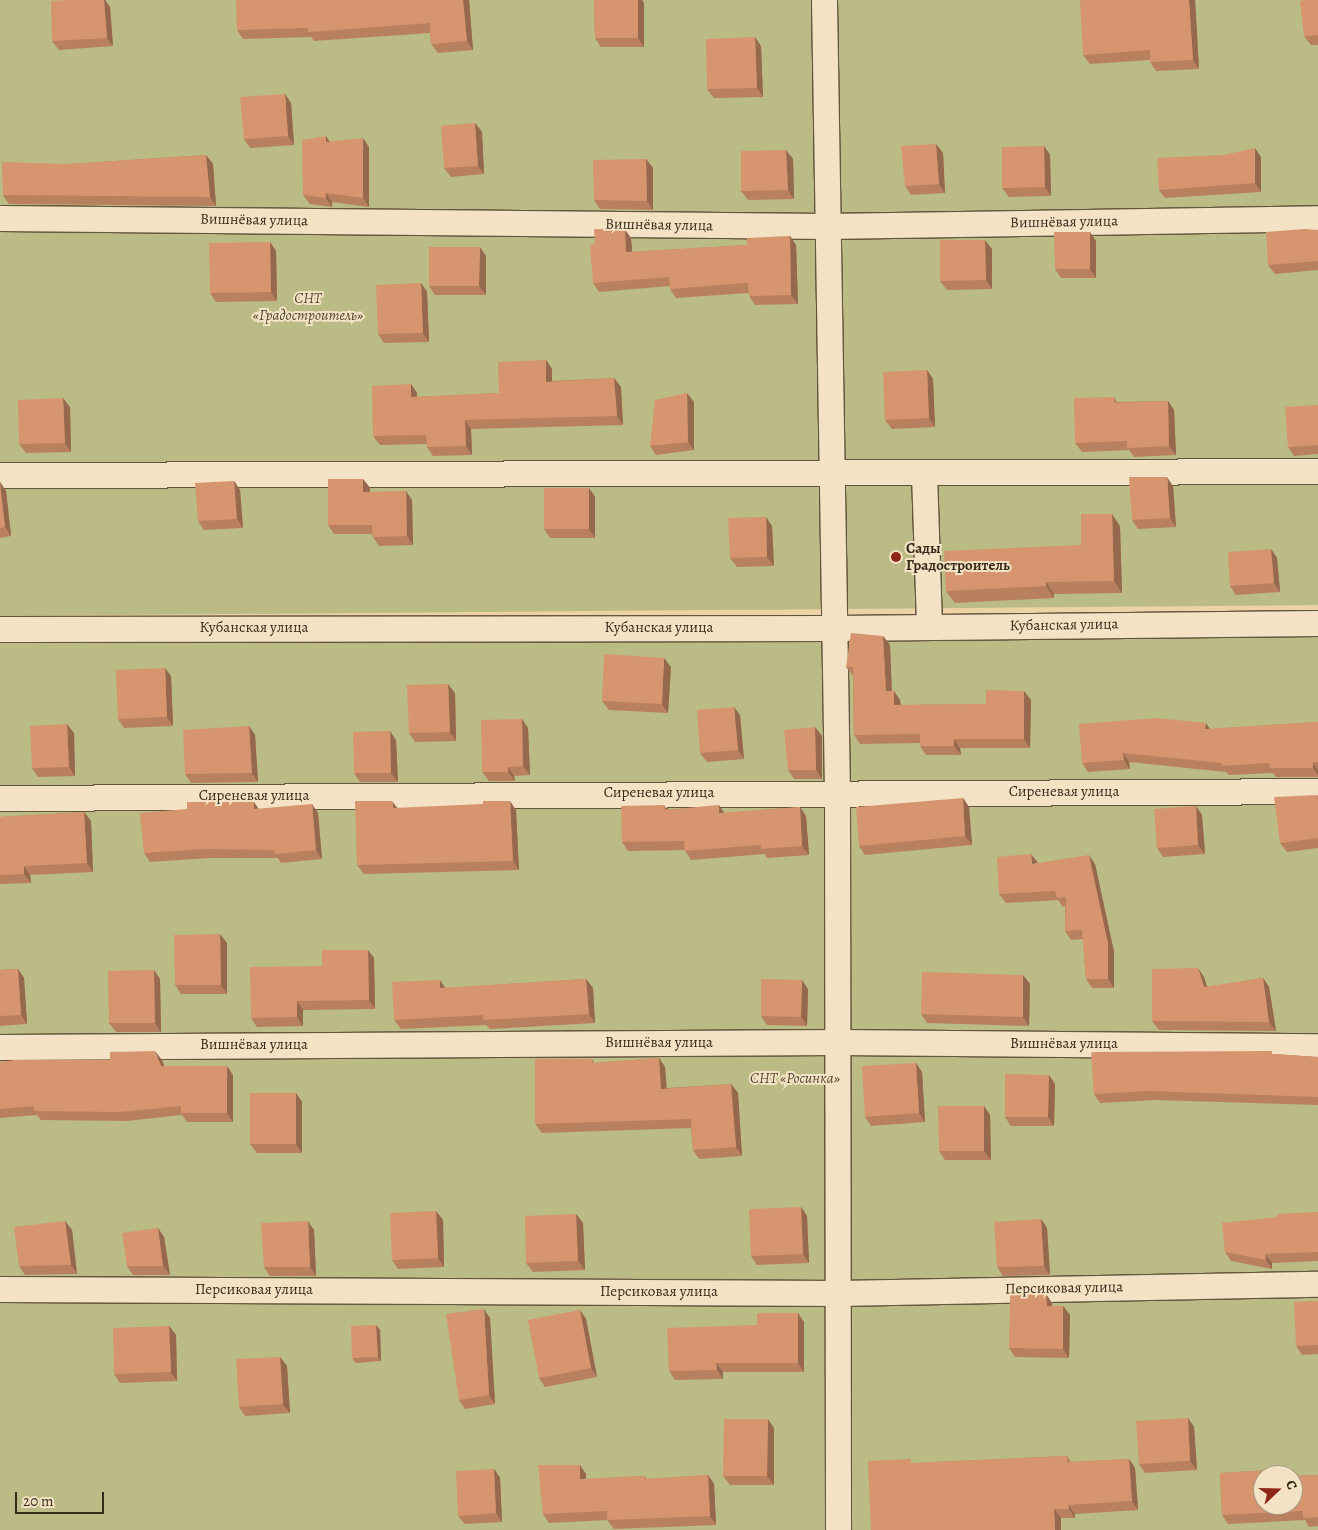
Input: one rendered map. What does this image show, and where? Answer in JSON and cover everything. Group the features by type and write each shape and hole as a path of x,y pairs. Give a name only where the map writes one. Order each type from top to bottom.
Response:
{"street":[{"path":"824,0 826,226 837,792 838,1530"},
{"name":"Вишнёвая улица","path":"0,218 826,226 1318,218"},
{"path":"0,474 924,473 1318,470"},
{"path":"924,473 929,627"},
{"name":"Кубанская улица","path":"0,629 835,628 1318,623"},
{"name":"Сиреневая улица","path":"0,798 837,792 1318,791"},
{"name":"Вишнёвая улица","path":"0,1047 838,1042 1318,1046"},
{"name":"Персиковая улица","path":"0,1289 839,1293 1318,1284"}],"green space":[{"name":"СНТ «Градостроитель»","path":"0,0 1318,0 1318,605 0,616"},
{"name":"СНТ «Росинка»","path":"1318,623 1318,1530 0,1530 0,629"}],"building":[{"path":"104,0 107,38 52,41 51,1"},
{"path":"236,0 463,0 467,41 431,44 430,23 308,32 308,28 237,30"},
{"path":"594,0 638,0 638,38 595,38"},
{"path":"1080,0 1189,0 1193,60 1150,62 1150,50 1083,55"},
{"path":"1318,0 1318,35 1304,36 1300,1"},
{"path":"755,37 757,88 707,89 706,39"},
{"path":"285,94 288,136 244,139 240,97"},
{"path":"475,123 478,166 444,168 441,126"},
{"path":"326,136 326,142 363,138 363,198 326,193 326,198 303,195 302,140"},
{"path":"936,144 939,184 905,186 901,146"},
{"path":"1044,146 1045,187 1002,188 1002,147"},
{"path":"1255,148 1255,183 1159,190 1157,158 1223,155"},
{"path":"786,150 788,190 741,191 741,151"},
{"path":"206,155 210,197 3,195 2,162 68,164"},
{"path":"646,159 647,201 594,200 593,160"},
{"path":"594,229 625,230 626,252 747,245 747,238 790,236 791,295 749,296 748,283 670,289 669,277 593,283 590,245 595,244"},
{"path":"1318,230 1318,261 1268,265 1266,232"},
{"path":"1054,232 1090,232 1090,269 1055,269"},
{"path":"940,240 985,240 986,280 940,281"},
{"path":"270,242 271,292 210,293 209,243"},
{"path":"429,247 480,247 479,286 429,286"},
{"path":"421,283 423,333 378,334 376,285"},
{"path":"546,360 546,382 614,378 617,416 465,420 466,446 427,447 426,435 373,436 372,386 411,384 411,397 499,393 498,362"},
{"path":"927,370 929,418 885,420 883,372"},
{"path":"687,393 688,442 650,446 655,400"},
{"path":"1114,397 1114,403 1168,401 1169,446 1127,448 1127,441 1075,443 1074,398"},
{"path":"63,398 65,443 19,444 18,400"},
{"path":"1318,405 1318,445 1288,447 1285,407"},
{"path":"1129,477 1167,477 1170,518 1132,520"},
{"path":"328,479 363,479 363,492 406,491 407,536 373,537 372,525 328,525"},
{"path":"234,481 237,519 198,521 195,483"},
{"path":"0,483 5,527 0,528"},
{"path":"544,488 589,488 589,529 544,529"},
{"path":"1081,514 1112,514 1114,581 1046,582 1046,586 946,591 944,551 1081,545"},
{"path":"766,517 767,557 730,558 728,518"},
{"path":"1271,549 1274,583 1230,586 1228,552"},
{"path":"851,633 883,636 886,691 894,691 894,705 986,704 986,690 1024,691 1024,739 954,739 954,746 920,746 920,734 854,735 853,667 846,667"},
{"path":"604,654 664,658 662,704 602,701"},
{"path":"165,668 167,717 118,719 116,670"},
{"path":"448,684 450,732 409,733 407,685"},
{"path":"734,707 738,750 700,753 697,710"},
{"path":"1157,718 1206,723 1205,729 1318,722 1318,762 1313,762 1313,768 1270,768 1269,763 1222,766 1222,763 1123,753 1124,760 1082,763 1079,724"},
{"path":"522,719 523,766 508,767 508,772 482,772 481,720"},
{"path":"67,724 69,767 32,768 30,726"},
{"path":"249,726 252,773 185,774 183,730"},
{"path":"815,727 816,770 788,770 784,730"},
{"path":"390,731 391,773 354,773 353,732"},
{"path":"1317,795 1318,838 1280,843 1274,797"},
{"path":"963,798 965,836 859,846 856,807"},
{"path":"355,801 392,801 393,808 483,804 483,801 510,801 513,861 357,865"},
{"path":"187,802 254,802 254,809 312,804 316,850 275,854 274,850 203,849 144,853 140,813 187,809"},
{"path":"664,805 664,810 719,805 719,813 800,807 802,846 761,849 761,845 685,851 684,841 622,842 621,806"},
{"path":"1196,806 1198,845 1157,848 1154,809"},
{"path":"84,812 87,863 24,866 24,874 0,875 0,817"},
{"path":"1031,854 1032,864 1089,855 1108,943 1108,979 1086,979 1082,930 1065,931 1066,897 1057,898 1055,891 999,894 997,857"},
{"path":"220,934 221,985 175,985 174,935"},
{"path":"322,950 368,950 369,1000 297,1001 297,1017 251,1018 250,967 322,966"},
{"path":"1198,968 1204,987 1263,978 1269,1022 1152,1021 1152,969"},
{"path":"18,969 21,1015 0,1016 0,970"},
{"path":"154,970 155,1023 109,1023 108,971"},
{"path":"922,972 1023,975 1023,1017 921,1014"},
{"path":"586,979 589,1014 483,1020 483,1015 394,1020 392,982 440,980 440,988"},
{"path":"761,979 802,980 801,1017 761,1016"},
{"path":"155,1051 161,1066 227,1066 227,1113 181,1113 181,1106 120,1112 34,1111 34,1106 0,1109 0,1062 14,1060 110,1060 110,1052"},
{"path":"1272,1051 1272,1054 1318,1057 1318,1097 1148,1091 1094,1094 1091,1052"},
{"path":"659,1058 661,1089 731,1084 736,1147 693,1150 691,1119 535,1124 535,1059 592,1059 592,1063"},
{"path":"916,1063 919,1113 865,1117 862,1066"},
{"path":"1005,1074 1049,1075 1048,1117 1005,1117"},
{"path":"250,1093 296,1093 296,1144 250,1144"},
{"path":"938,1106 984,1106 984,1151 939,1151"},
{"path":"801,1207 803,1254 751,1256 749,1209"},
{"path":"436,1211 438,1258 392,1260 390,1213"},
{"path":"1318,1212 1318,1252 1265,1254 1266,1260 1225,1252 1222,1223 1277,1217 1277,1214"},
{"path":"576,1214 578,1261 526,1263 525,1216"},
{"path":"1041,1219 1044,1266 997,1267 994,1222"},
{"path":"65,1221 71,1265 19,1266 14,1227"},
{"path":"308,1221 310,1267 264,1267 261,1223"},
{"path":"158,1228 163,1266 127,1266 122,1233"},
{"path":"1046,1294 1047,1306 1063,1306 1063,1349 1009,1348 1010,1295"},
{"path":"1318,1301 1318,1345 1296,1346 1294,1302"},
{"path":"484,1309 489,1395 459,1400 446,1314"},
{"path":"580,1310 591,1368 539,1378 528,1320"},
{"path":"757,1313 798,1313 798,1363 716,1363 717,1370 669,1371 667,1328 757,1325"},
{"path":"376,1325 378,1357 352,1358 351,1326"},
{"path":"169,1326 171,1372 114,1374 113,1328"},
{"path":"280,1357 283,1404 239,1407 236,1359"},
{"path":"1188,1418 1190,1461 1139,1464 1136,1421"},
{"path":"724,1419 768,1419 767,1476 723,1476"},
{"path":"1067,1456 1067,1462 1129,1459 1132,1501 1068,1505 1069,1509 1054,1509 1055,1530 871,1530 868,1461 911,1459 911,1463"},
{"path":"538,1465 580,1465 580,1479 645,1476 645,1479 708,1475 710,1516 607,1520 607,1511 543,1514"},
{"path":"494,1469 496,1513 458,1516 456,1471"},
{"path":"1253,1471 1253,1513 1222,1515 1220,1473"},
{"path":"1318,1475 1318,1517 1303,1518 1303,1476"}],"place":[{"name":"Сады Градостроитель","path":"896,557"}]}
